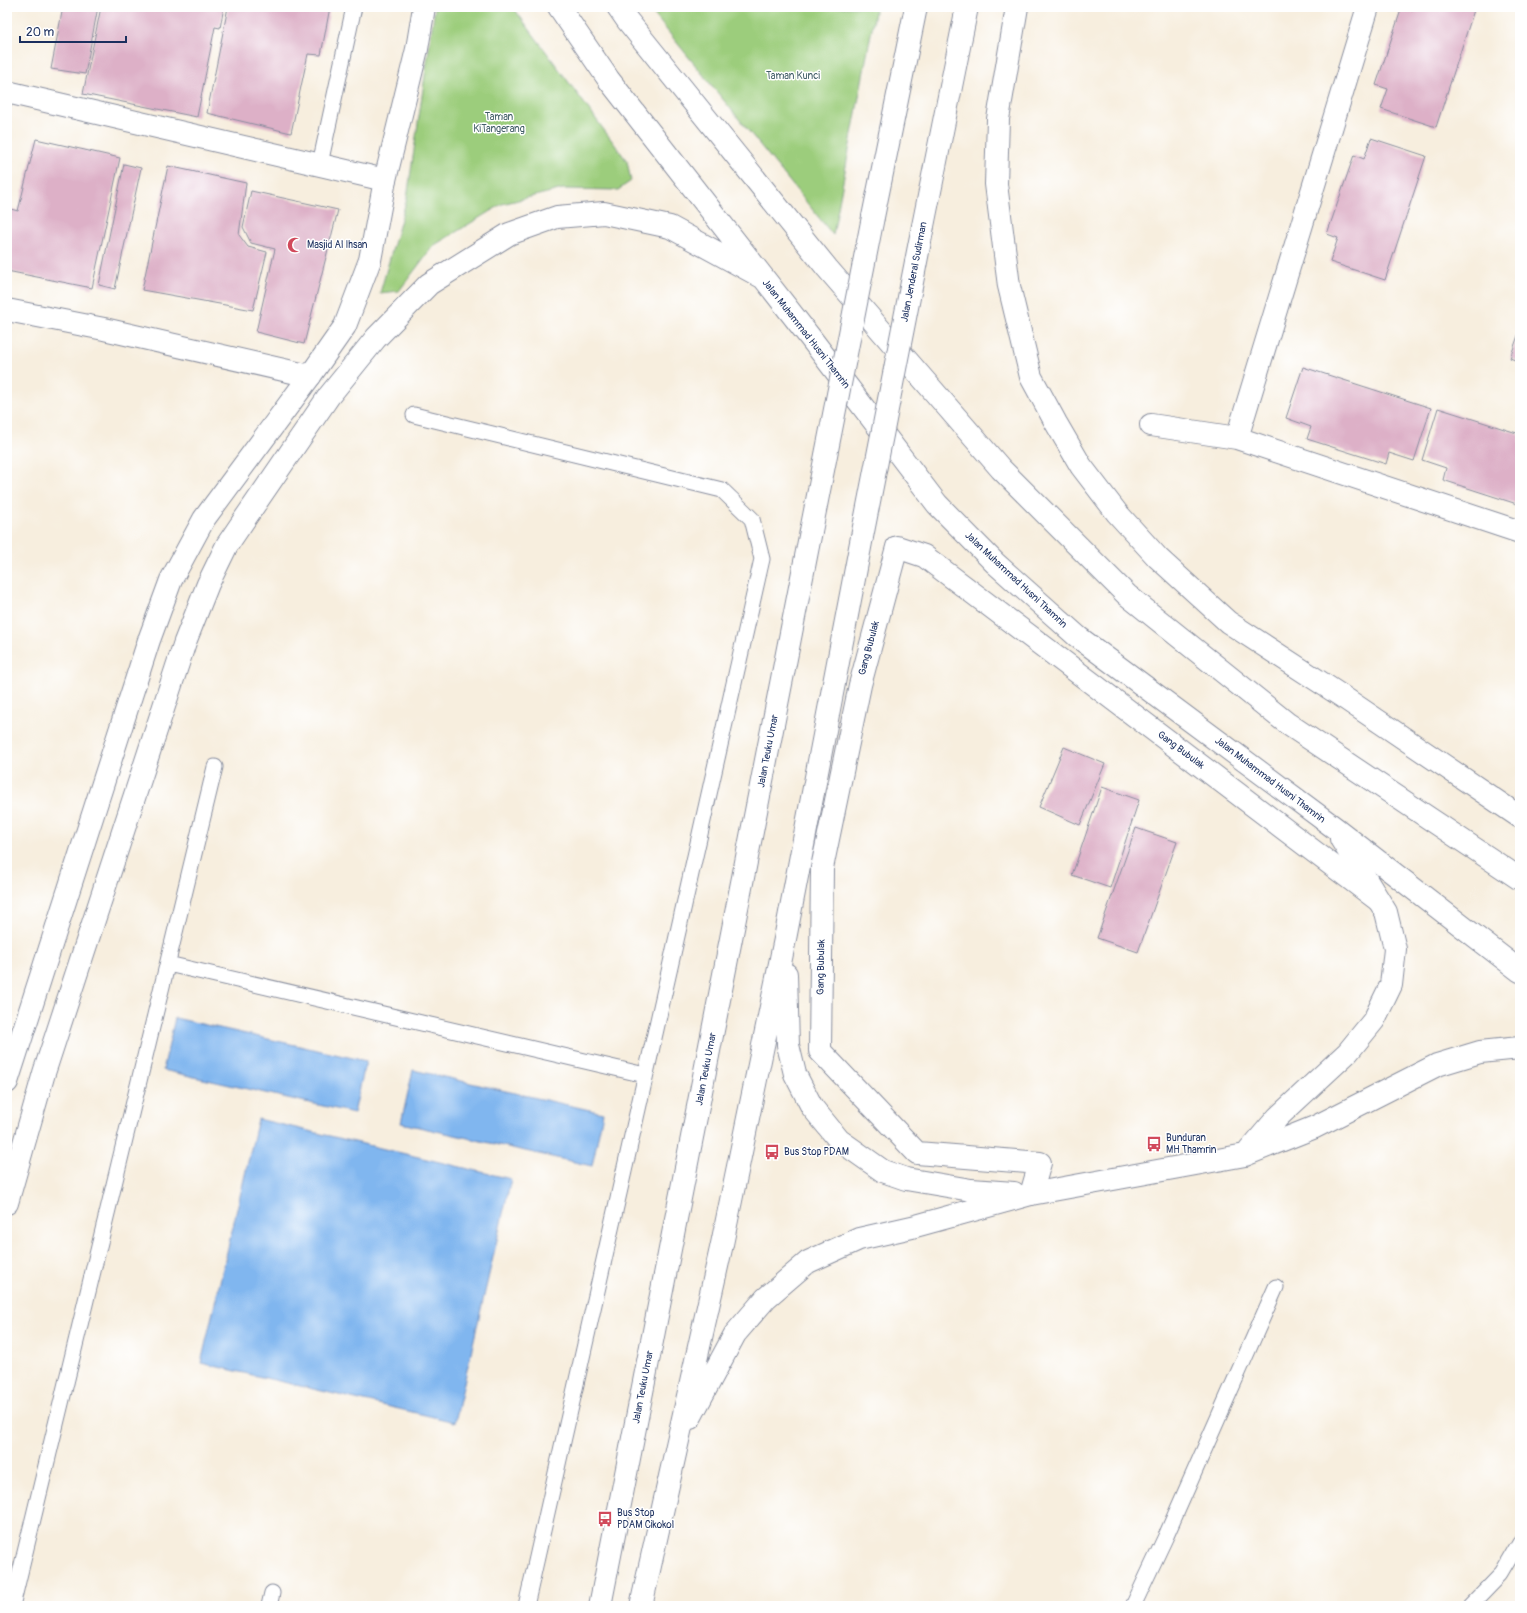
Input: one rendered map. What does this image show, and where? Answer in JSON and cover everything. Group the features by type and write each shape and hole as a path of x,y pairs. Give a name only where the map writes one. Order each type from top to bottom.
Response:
{"main road":[{"path":"7,1082 149,640 171,580 204,519 310,376 345,326 370,260 385,180 417,49 424,7"},
{"name":"Jalan Muhammad Husni Thamrin","path":"559,7 609,80 809,336 936,504 995,563 1078,637 1335,828 1520,971"},
{"path":"618,7 827,268 1001,469 1127,595 1288,724 1520,879"},
{"name":"Jalan Teuku Umar","path":"600,1606 872,217 916,7"},
{"name":"Jalan Jenderal Sudirman","path":"785,939 862,537 967,7"},
{"path":"1017,7 998,119 996,184 1009,286 1031,377 1081,466 1117,513 1158,558 1228,622 1340,695 1520,817"},
{"path":"1238,438 1368,7"},
{"path":"7,92 385,180"},
{"path":"7,1202 44,1073 185,642 208,584 227,545 329,396 376,338 430,284 509,234 557,218 604,213 670,227 762,277"},
{"path":"7,310 104,329 310,376"},
{"path":"1151,426 1238,438 1520,532"},
{"name":"Gang Bubulak","path":"1031,1194 1040,1163 916,1154 820,1051 822,868 860,685 897,547 924,556 1379,901"},
{"path":"1246,1155 1278,1117 1348,1052 1374,1020 1391,985 1395,949 1386,912 1335,828"},
{"path":"785,939 788,1045 795,1074 812,1108 839,1140 883,1171 906,1179 971,1190 1031,1194"},
{"path":"641,1606 722,1244 785,939"},
{"path":"677,1442 735,1334 766,1298 808,1262 859,1240 1031,1194 1246,1155 1315,1126 1436,1065 1480,1052 1520,1048"}],"lane":[{"path":"320,164 354,7"},
{"path":"414,415 722,490 752,519 762,559 526,1606"},
{"path":"12,1606 215,767"},
{"path":"168,964 645,1075"},
{"path":"1133,1606 1166,1536 1276,1287"},
{"path":"1470,1606 1500,1576 1520,1541"}],"green space":[{"name":"Taman KiTangerang","path":"435,7 513,7 627,161 631,181 618,190 563,189 502,204 433,246 399,291 380,293 407,198"},
{"name":"Taman Kunci","path":"648,7 876,7 833,235"}],"water":[{"path":"175,1018 366,1061 354,1113 163,1070"},
{"path":"413,1070 603,1113 592,1166 401,1123"},
{"path":"258,1119 511,1179 455,1422 201,1363"}],"building":[{"path":"63,7 98,7 85,74 51,69"},
{"path":"101,7 224,7 220,28 215,27 197,117 83,94"},
{"path":"228,7 330,7 321,55 308,54 291,133 207,113"},
{"path":"1402,7 1413,10 1413,7 1475,7 1436,127 1381,109 1388,89 1376,85"},
{"path":"1371,138 1426,156 1385,280 1330,262 1338,238 1327,234 1354,155 1364,159"},
{"path":"36,139 120,158 92,288 7,271 7,208 18,211"},
{"path":"124,164 141,168 115,289 99,285"},
{"path":"168,166 246,183 239,235 248,247 267,252 253,310 142,290"},
{"path":"251,191 338,210 304,344 256,332 275,249 251,243 243,227"},
{"path":"1520,330 1520,362 1510,358"},
{"path":"1303,367 1431,408 1414,461 1389,453 1386,464 1307,439 1311,427 1286,418"},
{"path":"1438,408 1520,434 1520,505 1443,480 1446,468 1422,460"},
{"path":"1064,747 1105,764 1080,825 1039,807"},
{"path":"1102,787 1139,800 1110,888 1072,875"},
{"path":"1136,828 1177,842 1138,952 1097,938"}],"place":[{"name":"Masjid Al Ihsan","path":"295,245"},
{"name":"Bunduran MH Thamrin","path":"1154,1144"},
{"name":"Bus Stop PDAM","path":"772,1152"},
{"name":"Bus Stop PDAM Cikokol","path":"605,1519"}]}
